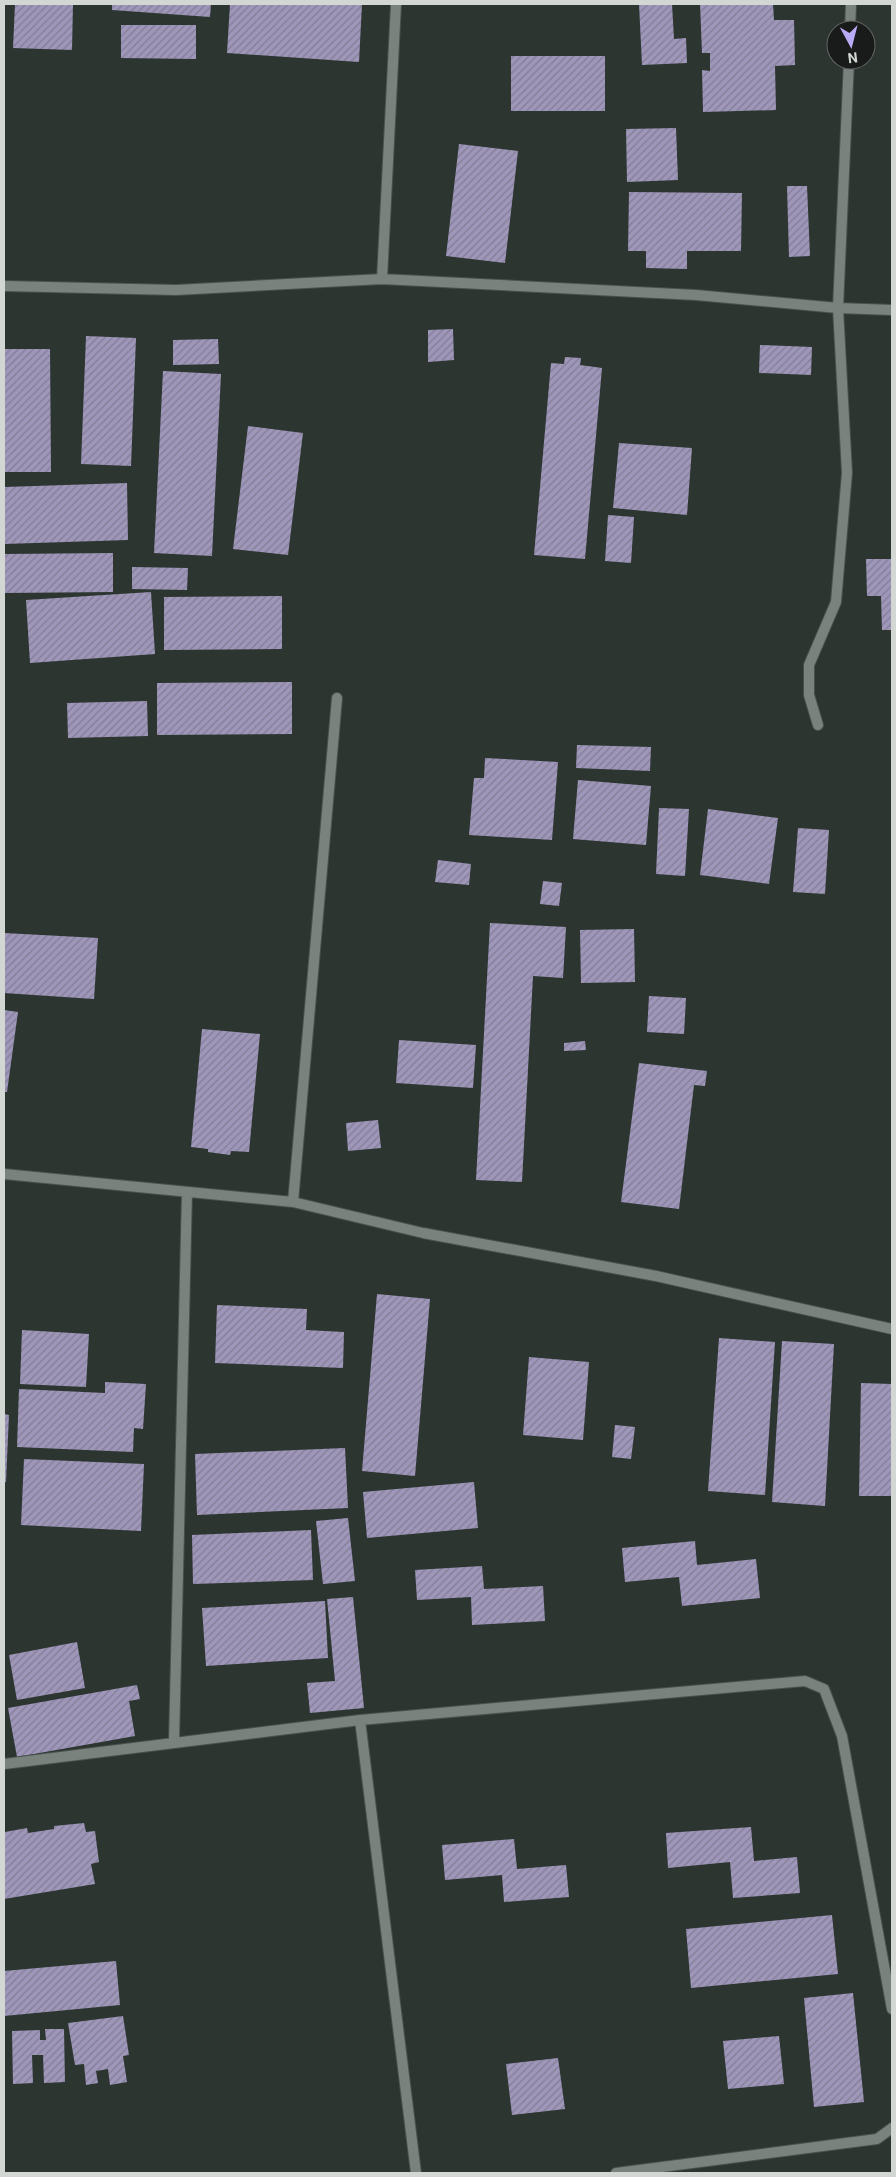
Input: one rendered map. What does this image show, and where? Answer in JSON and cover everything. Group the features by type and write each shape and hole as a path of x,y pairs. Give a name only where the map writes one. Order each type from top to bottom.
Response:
{"street":[{"path":"382,279 396,4"},
{"path":"850,20 851,4"},
{"path":"818,725 809,695 810,665 836,602 848,473 838,308 849,70"},
{"path":"4,286 176,290 382,279 696,295 838,308 892,310"},
{"path":"293,1202 337,698"},
{"path":"4,1174 293,1202 423,1233 656,1276 892,1330"},
{"path":"174,1742 187,1192"},
{"path":"4,1764 360,1720 804,1681 824,1689 842,1736 892,2009"},
{"path":"360,1720 416,2173"},
{"path":"616,2173 877,2139 892,2128"}],"building":[{"path":"15,4 73,4 72,50 13,48"},
{"path":"112,4 211,4 210,17 112,10"},
{"path":"230,4 362,4 359,62 227,53"},
{"path":"639,4 672,4 674,39 686,38 687,63 642,65"},
{"path":"700,4 773,4 774,20 794,20 795,65 775,66 776,110 703,112 702,70 710,71 710,53 702,53"},
{"path":"121,25 196,25 196,59 121,58"},
{"path":"511,56 605,56 605,111 511,111"},
{"path":"676,128 678,180 627,182 626,129"},
{"path":"459,144 518,151 505,263 446,256"},
{"path":"787,186 807,186 810,256 789,257"},
{"path":"629,192 742,193 741,251 687,251 687,269 646,268 646,251 628,251"},
{"path":"453,329 454,360 428,362 428,330"},
{"path":"86,336 136,338 131,466 81,464"},
{"path":"218,339 219,364 173,365 173,340"},
{"path":"760,345 812,347 811,375 759,373"},
{"path":"4,349 50,349 51,472 4,472"},
{"path":"565,357 581,358 580,365 602,368 585,559 534,555 551,363 564,364"},
{"path":"163,371 221,374 212,556 154,553"},
{"path":"248,426 303,433 288,555 233,549"},
{"path":"619,443 692,448 687,515 613,508"},
{"path":"127,483 128,540 4,544 4,487"},
{"path":"608,515 634,517 631,563 605,561"},
{"path":"113,553 113,592 4,593 4,554"},
{"path":"866,559 892,559 892,630 882,630 881,596 867,596"},
{"path":"132,567 188,568 187,590 132,589"},
{"path":"151,592 155,654 30,663 26,600"},
{"path":"282,596 282,649 164,650 164,597"},
{"path":"292,682 292,734 157,735 157,683"},
{"path":"147,701 148,736 68,738 67,703"},
{"path":"577,745 651,747 650,771 576,768"},
{"path":"485,758 558,762 552,840 469,835 474,778 484,778"},
{"path":"578,780 651,786 646,845 573,839"},
{"path":"659,808 689,809 685,876 656,874"},
{"path":"708,809 778,818 769,884 700,875"},
{"path":"798,828 829,830 825,894 793,892"},
{"path":"438,860 471,864 469,885 435,882"},
{"path":"543,881 562,883 559,906 540,904"},
{"path":"490,923 566,927 563,978 533,976 522,1182 476,1180"},
{"path":"634,929 635,982 581,983 580,930"},
{"path":"4,933 98,938 94,999 4,993"},
{"path":"649,996 686,998 684,1034 647,1032"},
{"path":"4,1010 18,1012 7,1092 4,1092"},
{"path":"202,1029 260,1034 249,1152 231,1151 230,1155 191,1147"},
{"path":"399,1040 476,1045 473,1088 396,1083"},
{"path":"585,1041 586,1050 564,1051 564,1043"},
{"path":"639,1063 707,1071 705,1086 694,1085 679,1209 621,1202"},
{"path":"378,1120 381,1148 348,1151 346,1123"},
{"path":"377,1294 430,1299 415,1476 362,1471"},
{"path":"217,1305 307,1309 306,1330 344,1332 343,1368 215,1363"},
{"path":"22,1330 89,1334 86,1387 20,1384"},
{"path":"719,1338 775,1342 765,1495 708,1491"},
{"path":"782,1341 834,1344 825,1506 772,1502"},
{"path":"529,1357 589,1362 583,1440 523,1435"},
{"path":"105,1382 146,1384 143,1429 134,1428 133,1452 17,1447 19,1389 105,1393"},
{"path":"861,1383 892,1384 892,1496 859,1496"},
{"path":"4,1414 9,1415 6,1482 4,1482"},
{"path":"615,1425 635,1427 631,1459 612,1457"},
{"path":"345,1448 348,1508 197,1515 195,1454"},
{"path":"24,1459 144,1464 141,1531 21,1525"},
{"path":"474,1482 478,1528 367,1538 363,1492"},
{"path":"348,1518 355,1581 323,1584 316,1521"},
{"path":"311,1530 313,1580 193,1584 192,1535"},
{"path":"695,1541 697,1565 756,1559 760,1598 682,1606 679,1577 625,1582 622,1548"},
{"path":"482,1566 484,1589 543,1586 545,1621 472,1625 471,1597 417,1600 415,1570"},
{"path":"353,1597 364,1708 310,1713 307,1683 335,1681 327,1599"},
{"path":"325,1601 328,1658 206,1666 202,1608"},
{"path":"77,1642 85,1688 17,1700 9,1655"},
{"path":"137,1685 140,1699 129,1701 135,1736 17,1757 8,1708"},
{"path":"84,1823 86,1832 95,1831 99,1862 91,1864 95,1884 4,1899 5,1832 27,1828 28,1833 54,1829 54,1826"},
{"path":"751,1827 754,1861 797,1857 800,1893 733,1898 730,1862 668,1868 666,1833"},
{"path":"514,1839 517,1869 566,1865 569,1897 504,1902 502,1875 445,1880 442,1845"},
{"path":"832,1915 838,1974 691,1988 686,1929"},
{"path":"116,1961 120,2005 4,2016 4,1971"},
{"path":"853,1993 864,2102 814,2107 804,1998"},
{"path":"123,2016 129,2055 123,2056 127,2082 110,2085 108,2069 96,2071 98,2083 86,2085 84,2064 75,2065 68,2023"},
{"path":"45,2029 64,2029 65,2082 44,2083 43,2055 32,2055 33,2083 13,2084 12,2031 40,2030 40,2040 46,2040"},
{"path":"779,2036 784,2084 728,2089 723,2041"},
{"path":"558,2058 565,2109 512,2115 506,2064"}]}
